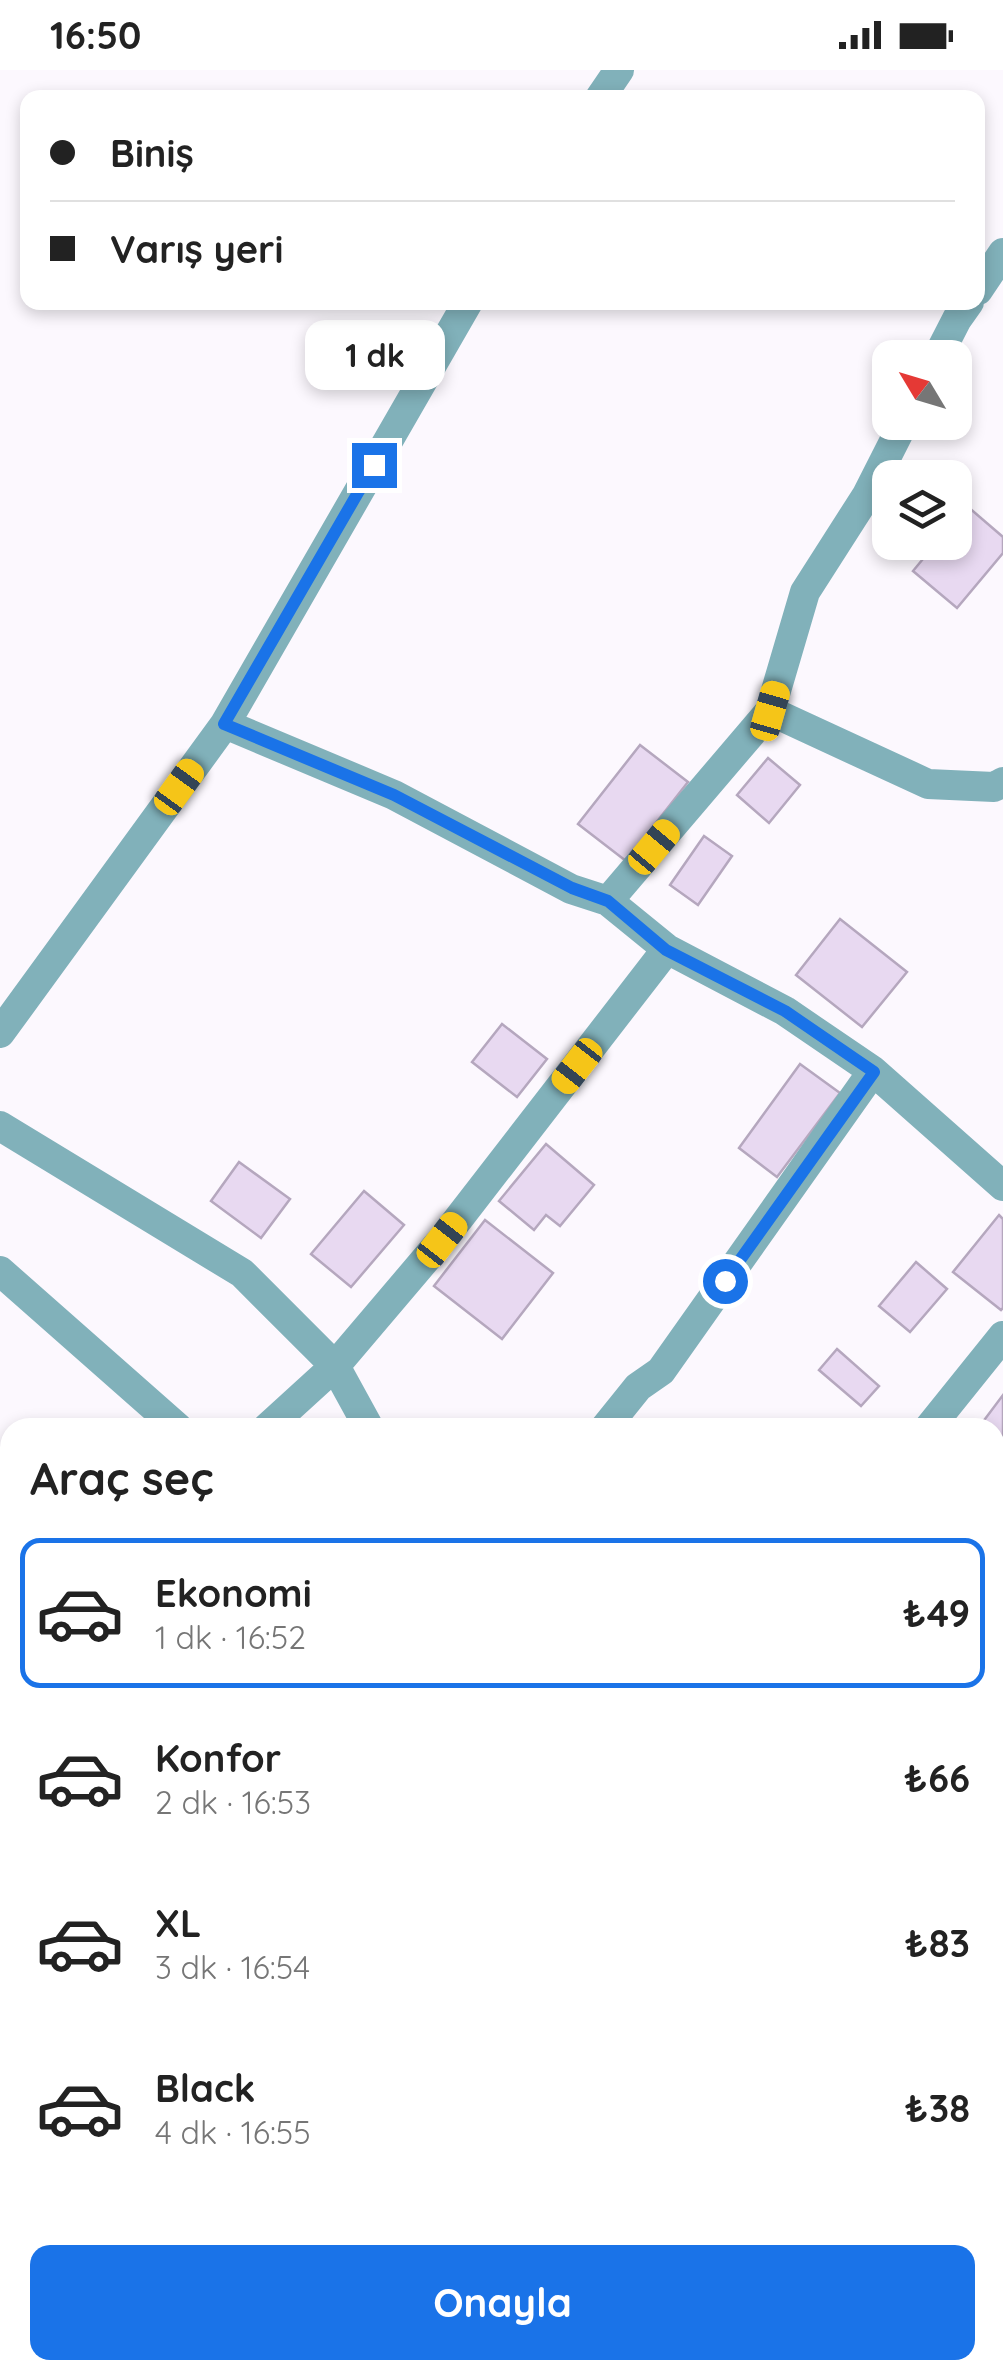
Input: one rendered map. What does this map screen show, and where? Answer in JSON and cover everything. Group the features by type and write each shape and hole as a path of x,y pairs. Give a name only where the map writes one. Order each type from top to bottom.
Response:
{"street":[{"path":"985,280 1003,253"},
{"path":"0,1033 224,724 463,310"},
{"path":"948,340 964,310"},
{"path":"608,901 770,711 805,592 867,495 895,440"},
{"path":"770,711 928,784 994,787 1003,782"},
{"path":"224,724 394,795 572,888 608,901 666,950 785,1011 874,1072 1003,1186"},
{"path":"278,1418 335,1366 442,1240 666,950"},
{"path":"613,1418 638,1387 661,1370 874,1072"},
{"path":"0,1126 242,1273 335,1366 364,1418"},
{"path":"0,1272 167,1418"},
{"path":"937,1418 1003,1336"}],"building":[{"path":"972,510 1003,537 1003,553 957,608 913,571 922,560 972,560"},
{"path":"640,745 688,782 626,861 578,824"},
{"path":"768,758 800,785 769,823 737,795"},
{"path":"704,836 732,856 698,905 670,885"},
{"path":"840,919 907,972 862,1027 796,975"},
{"path":"502,1024 547,1059 517,1097 472,1062"},
{"path":"800,1064 840,1093 777,1177 739,1148"},
{"path":"546,1144 594,1185 560,1226 546,1215 534,1230 499,1201"},
{"path":"239,1162 290,1199 261,1238 211,1201"},
{"path":"364,1191 404,1225 351,1287 311,1254"},
{"path":"999,1215 1003,1219 1001,1310 953,1272"},
{"path":"485,1220 553,1273 502,1339 434,1286"},
{"path":"916,1262 947,1289 910,1332 879,1306"},
{"path":"837,1349 879,1386 861,1406 819,1370"},
{"path":"1003,1395 1003,1418 986,1418"}],"route":[{"path":"374,465 224,724 394,795 572,888 608,901 666,950 785,1011 874,1072 725,1281"}]}
